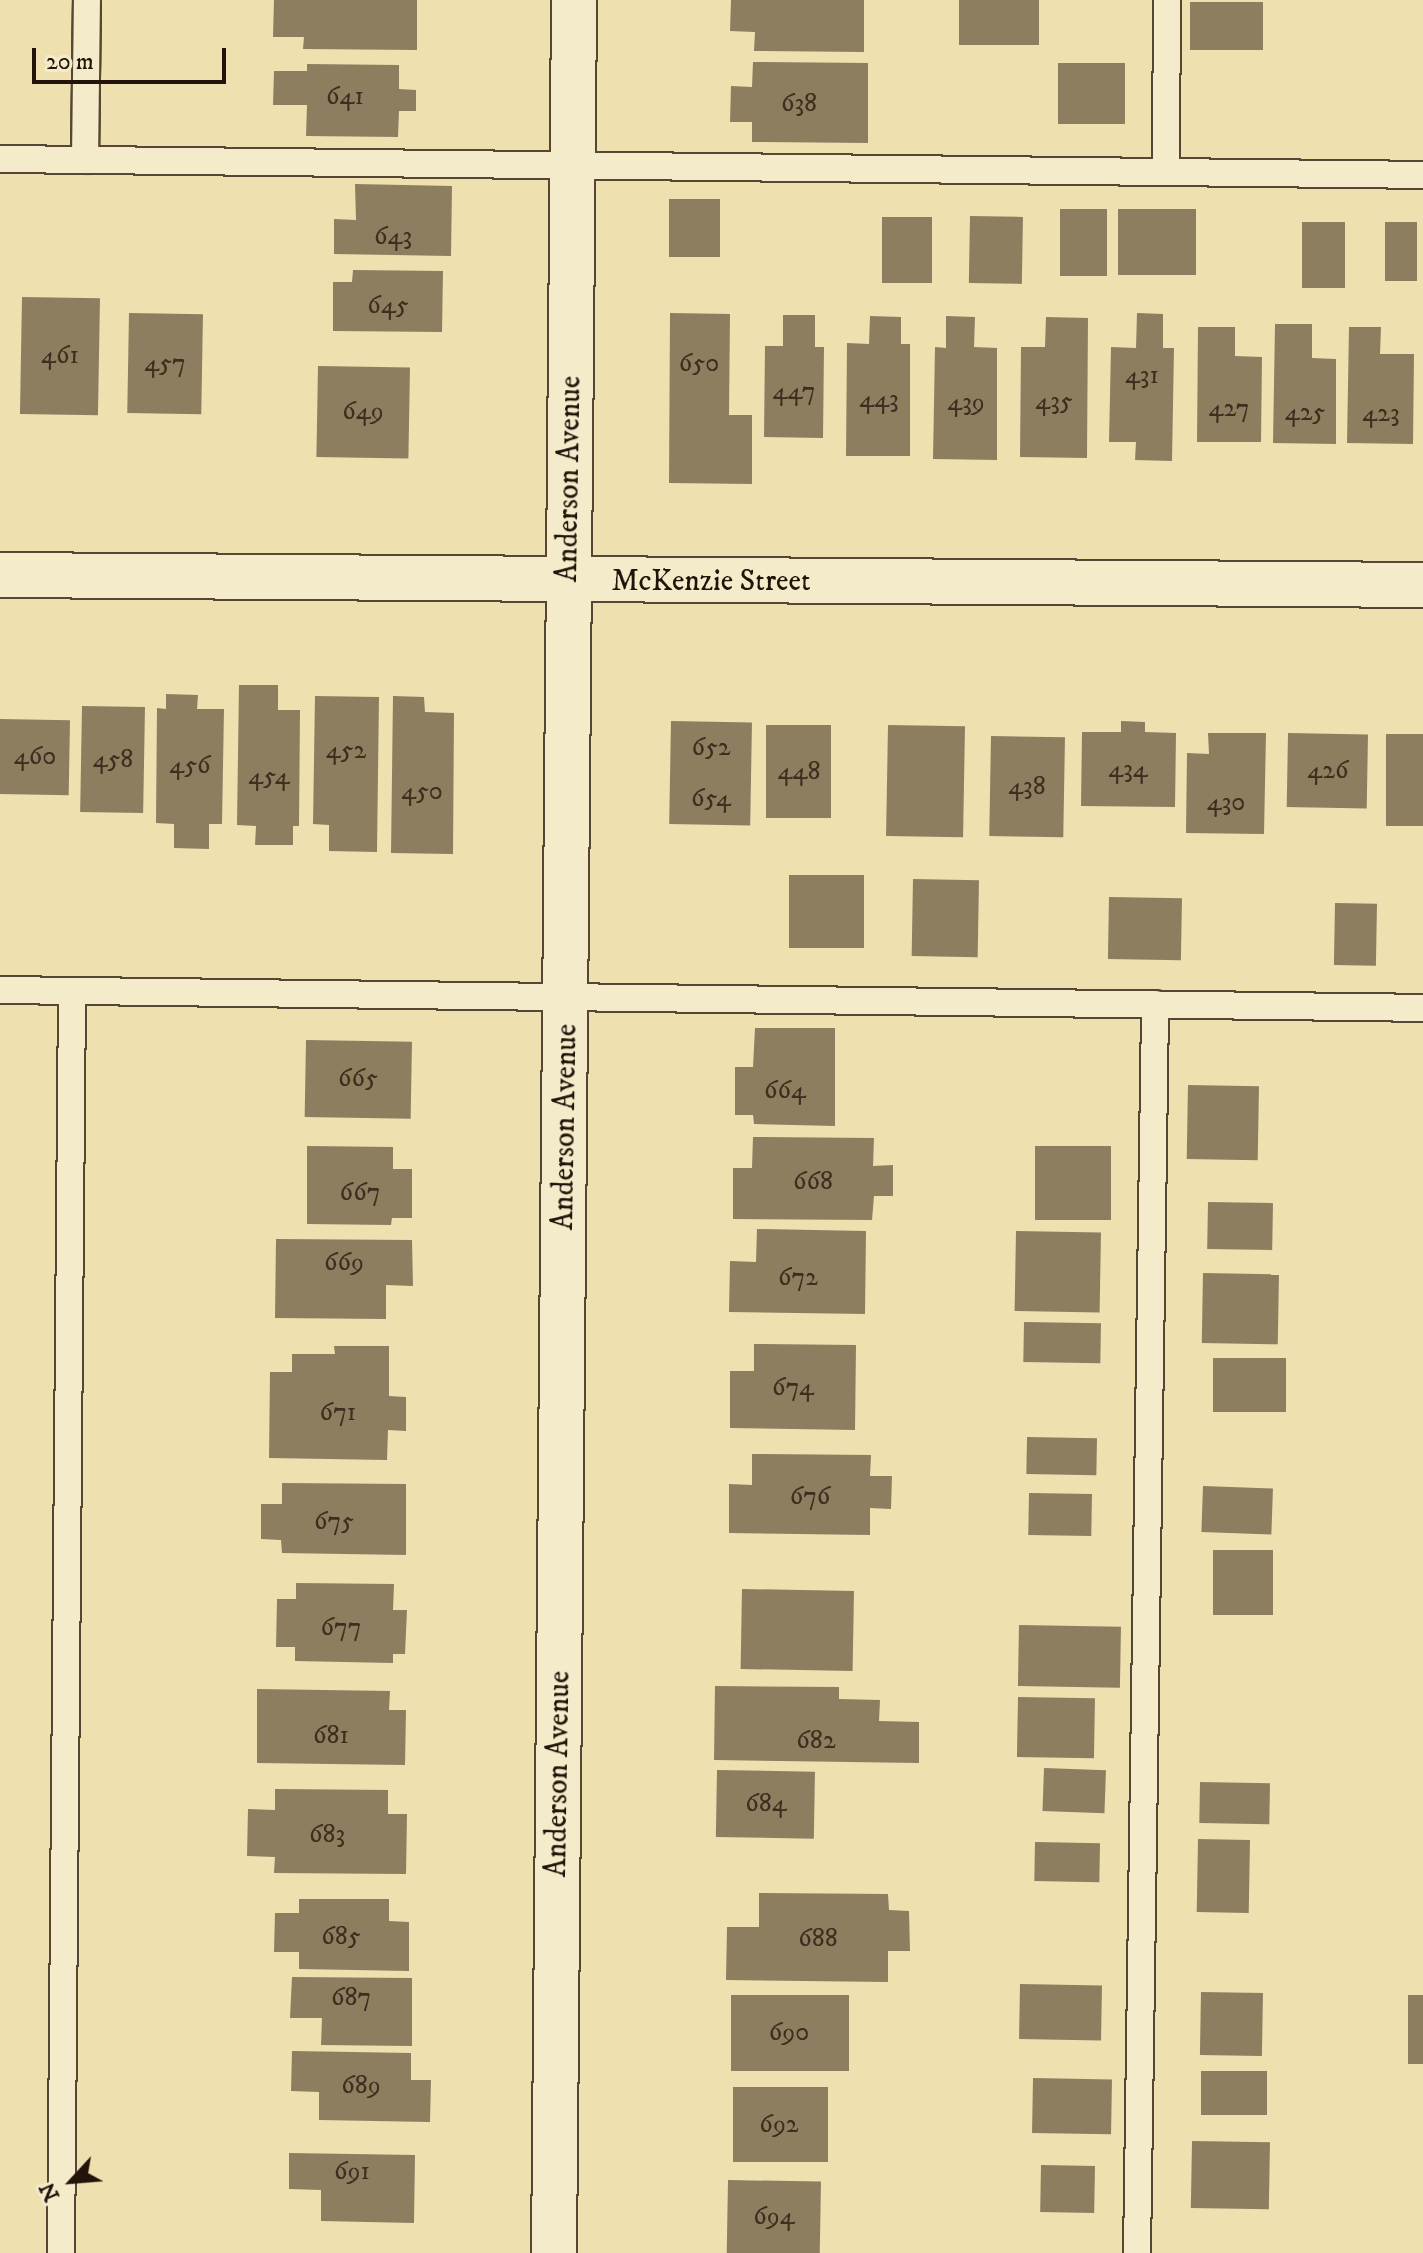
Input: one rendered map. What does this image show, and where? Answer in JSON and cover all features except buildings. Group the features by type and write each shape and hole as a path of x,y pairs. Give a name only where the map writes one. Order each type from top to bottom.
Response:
{"street":[{"name":"Anderson Avenue","path":"554,2253 574,0"},
{"name":"McKenzie Street","path":"0,575 1423,585"}],"lane":[{"path":"85,160 87,0"},
{"path":"1166,172 1167,0"},
{"path":"0,159 573,163 1423,175"},
{"path":"0,990 1423,1008"},
{"path":"61,2253 72,991"},
{"path":"1137,2253 1155,1004"}]}
